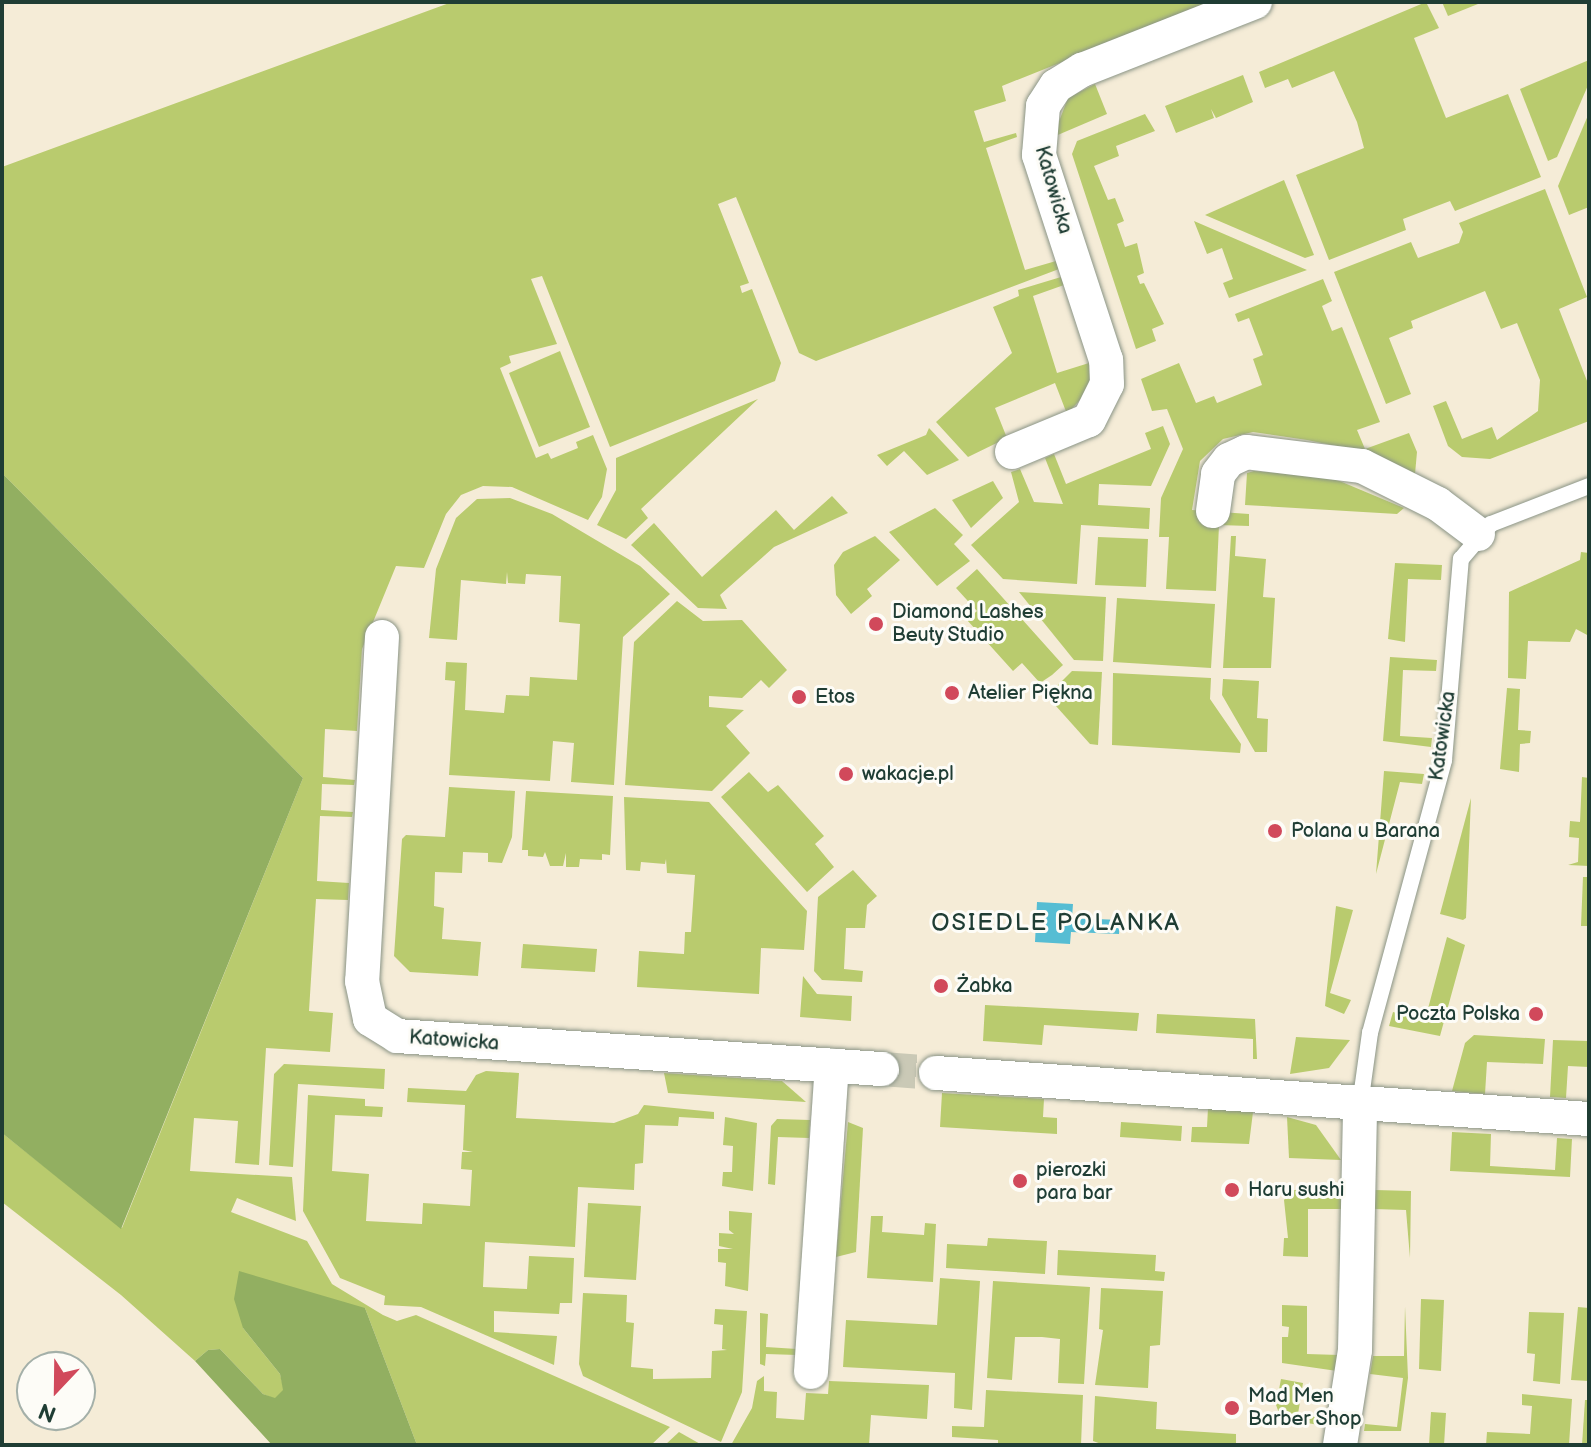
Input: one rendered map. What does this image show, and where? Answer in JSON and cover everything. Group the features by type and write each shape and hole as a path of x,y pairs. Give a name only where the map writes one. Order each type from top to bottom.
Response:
{"street":[{"name":"Katowicka","path":"1012,452 1089,420 1107,384 1106,360 1039,155 1043,106 1056,86 1082,70 1255,2"},
{"path":"1213,511 1218,474 1229,460 1246,452 1362,466 1438,504 1478,534"},
{"name":"Katowicka","path":"382,637 362,981 370,1019 397,1036 882,1069"},
{"path":"811,1372 832,1066"},
{"path":"936,1073 1589,1119"},
{"name":"Katowicka","path":"1340,1445 1355,1350 1360,1105"}],"lane":[{"path":"1478,534 1491,524 1589,486"},
{"name":"Katowicka","path":"1360,1105 1370,1033 1444,760 1461,559 1478,534"}],"green space":[{"path":"452,2 1212,2 1002,86 1006,101 974,111 984,142 1016,133 1017,137 986,148 1025,270 1056,261 1059,269 816,361 799,353 736,197 718,204 749,283 740,286 742,293 752,289 781,363 775,381 610,447 542,276 531,279 557,344 509,356 511,363 500,368 536,458 548,453 551,459 578,448 576,442 593,435 607,469 602,497 588,520 512,487 483,486 461,495 446,514 424,568 396,566 362,649 357,731 325,729 323,777 355,780 354,785 322,784 321,810 353,812 352,817 320,816 317,881 349,883 348,900 316,899 309,1011 333,1013 330,1052 266,1048 259,1165 235,1163 238,1121 194,1118 190,1171 292,1177 296,1221 237,1198 231,1212 307,1241 332,1284 383,1315 397,1321 416,1315 670,1427 651,1445 417,1445 365,1308 243,1328 280,1374 284,1390 275,1399 263,1394 220,1349 208,1350 195,1361 121,1295 2,1202 2,1133 122,1228 303,778 2,473 2,167"},
{"path":"1426,2 1439,28 1414,38 1446,118 1508,94 1541,177 1455,211 1450,201 1403,219 1406,230 1329,260 1296,175 1364,148 1357,122 1334,71 1292,88 1288,79 1265,88 1259,72"},
{"path":"1442,2 1483,2 1448,16"},
{"path":"1589,60 1589,83 1557,157 1548,161 1520,89"},
{"path":"1243,75 1253,102 1216,118 1211,109 1214,118 1176,133 1165,106"},
{"path":"1095,84 1107,114 1053,137 1068,98"},
{"path":"1589,113 1589,207 1569,215 1558,186"},
{"path":"1145,114 1155,131 1116,146 1119,156 1094,166 1108,200 1115,198 1124,221 1117,224 1125,247 1137,243 1144,273 1137,276 1140,284 1144,283 1164,324 1152,329 1156,341 1136,349 1072,154 1077,141"},
{"path":"1284,180 1314,255 1305,258 1205,215"},
{"path":"1545,189 1587,297 1559,309 1589,386 1589,421 1490,459 1462,457 1448,446 1433,406 1446,401 1462,439 1492,427 1497,440 1538,411 1540,380 1517,323 1501,329 1485,291 1411,321 1413,328 1389,338 1411,394 1386,404 1334,272 1411,242 1418,258 1459,243 1463,232 1459,223"},
{"path":"1194,221 1307,270 1229,298 1223,283 1233,279 1222,248 1207,254"},
{"path":"1061,277 1064,285 1033,296 1057,373 1089,363 1091,388 1067,414 1055,383 995,408 1007,438 968,457 936,422 1012,353 993,307 1019,296 1018,290"},
{"path":"1323,279 1332,301 1322,306 1332,331 1342,327 1380,422 1357,430 1365,449 1409,433 1417,452 1415,474 1356,450 1307,440 1253,432 1223,439 1200,461 1192,510 1249,514 1249,526 1219,525 1216,591 1166,589 1169,537 1159,537 1161,498 1183,449 1167,409 1152,411 1141,379 1179,363 1196,403 1214,396 1217,403 1262,385 1253,359 1263,355 1249,318 1238,322 1235,314"},
{"path":"560,351 590,427 539,447 509,373"},
{"path":"758,399 641,509 648,518 626,539 597,525 616,490 616,458"},
{"path":"1163,426 1170,444 1151,486 1099,484 1098,505 1150,508 1149,529 1081,525 1077,584 1003,579 971,545 1019,502 1011,472 1020,469 1034,502 1063,504 1045,458 1054,454 1066,484 1151,449 1145,433"},
{"path":"929,428 959,460 927,475 904,451 887,466 877,455 926,435"},
{"path":"2,473 303,778 121,1229 2,1133"},
{"path":"1247,473 1330,477 1404,508 1397,514 1245,505"},
{"path":"993,481 1003,498 971,528 952,500"},
{"path":"832,496 848,513 774,547 720,595 727,609 698,608 631,545 654,523 702,577 776,510 794,530"},
{"path":"510,498 552,514 640,566 670,594 623,637 614,785 571,782 574,743 553,741 550,781 449,775 455,681 445,680 446,662 467,663 465,710 504,713 506,695 529,696 530,677 577,680 580,624 559,622 561,576 526,574 525,584 508,583 507,572 506,584 461,580 457,640 429,638 436,569 456,518 477,499"},
{"path":"935,508 963,535 954,544 970,561 937,586 889,532"},
{"path":"875,536 900,560 867,589 872,596 851,614 836,595 834,565 843,552"},
{"path":"1231,536 1236,536 1235,556 1266,559 1263,597 1275,598 1271,668 1223,668"},
{"path":"1098,537 1148,539 1146,587 1095,585"},
{"path":"1581,552 1589,553 1589,636 1576,629 1570,642 1528,641 1526,679 1508,678 1509,592 1580,560"},
{"path":"1395,563 1442,565 1441,580 1408,579 1405,642 1388,639"},
{"path":"977,569 1063,665 1040,683 1022,663 1013,671 967,620 977,611 956,588"},
{"path":"1019,592 1106,597 1103,661 1074,660"},
{"path":"1117,598 1215,604 1211,668 1113,662"},
{"path":"677,601 703,621 742,620 787,670 769,688 761,680 742,698 709,696 709,707 744,710 726,726 750,753 712,791 625,785 634,642"},
{"path":"1390,657 1437,660 1436,671 1403,670 1400,736 1432,738 1431,747 1383,741"},
{"path":"1072,671 1102,672 1098,745 1090,744 1047,696"},
{"path":"1113,673 1211,678 1210,699 1241,744 1240,753 1112,745"},
{"path":"1223,679 1259,681 1257,718 1268,719 1267,752 1255,752 1222,695"},
{"path":"1507,688 1520,689 1518,730 1531,731 1530,743 1520,744 1519,772 1500,769"},
{"path":"1384,771 1424,774 1422,784 1400,782 1376,874"},
{"path":"749,772 768,792 778,785 824,836 815,844 834,867 807,892 721,797"},
{"path":"1582,777 1589,778 1589,866 1568,865 1578,862 1579,838 1569,837 1570,821 1580,822"},
{"path":"449,787 515,791 512,837 502,863 488,862 488,853 463,852 462,873 435,872 434,906 444,908 442,939 481,942 478,976 410,972 394,956 402,839 406,835 445,837"},
{"path":"526,791 613,796 610,855 602,854 602,860 580,859 579,867 566,867 566,853 563,866 550,866 545,852 543,857 528,856 528,850 522,850"},
{"path":"624,797 709,802 807,911 804,950 761,948 759,994 637,987 639,951 684,954 685,932 691,932 695,875 667,873 666,859 665,864 641,862 640,871 626,870"},
{"path":"1471,798 1466,918 1463,920 1440,914"},
{"path":"853,870 877,896 867,905 865,928 846,928 844,969 863,971 862,982 822,980 814,971 818,897"},
{"path":"1583,877 1589,877 1589,926 1581,926"},
{"path":"1336,906 1353,910 1330,993 1351,1000 1344,1014 1325,1006"},
{"path":"1447,937 1465,945 1440,1036 1389,1026 1393,1012 1425,1020"},
{"path":"523,944 597,949 595,972 521,968"},
{"path":"803,976 817,994 852,996 851,1021 800,1017"},
{"path":"985,1005 1139,1013 1137,1031 1044,1025 1042,1045 983,1041"},
{"path":"1157,1014 1255,1019 1257,1059 1253,1059 1253,1039 1156,1033"},
{"path":"1474,1035 1545,1039 1543,1064 1487,1062 1485,1094 1452,1091 1465,1043"},
{"path":"1296,1037 1350,1040 1329,1068 1290,1074"},
{"path":"1553,1040 1589,1041 1589,1067 1568,1066 1566,1098 1550,1097"},
{"path":"284,1064 385,1069 384,1089 298,1084 293,1167 269,1165 274,1074"},
{"path":"486,1071 519,1073 516,1118 614,1123 638,1114 644,1105 714,1112 714,1119 679,1117 678,1126 645,1125 643,1163 635,1164 634,1190 578,1187 575,1247 485,1242 483,1287 527,1289 529,1256 574,1258 572,1303 560,1303 559,1314 494,1311 494,1332 557,1336 554,1365 421,1307 384,1305 385,1296 340,1278 303,1211 308,1095 365,1099 365,1106 383,1107 382,1117 335,1115 332,1171 369,1174 366,1221 422,1224 423,1203 470,1206 472,1170 461,1169 462,1152 473,1152 463,1150 465,1105 407,1102 408,1088 466,1091 476,1075"},
{"path":"664,1073 782,1081 806,1102 668,1093"},
{"path":"942,1093 1044,1099 1043,1117 1057,1118 1057,1134 940,1127"},
{"path":"1208,1108 1253,1112 1249,1144 1191,1142 1192,1127 1207,1127"},
{"path":"725,1117 757,1123 753,1191 722,1186 723,1172 732,1172 733,1146 723,1145"},
{"path":"1287,1117 1316,1125 1341,1160 1289,1158"},
{"path":"777,1119 810,1120 809,1138 778,1137 775,1185 768,1184 771,1126"},
{"path":"848,1122 863,1128 856,1252 836,1257"},
{"path":"1121,1122 1182,1126 1181,1141 1120,1137"},
{"path":"1452,1132 1491,1134 1490,1166 1555,1170 1557,1138 1572,1139 1570,1177 1450,1171"},
{"path":"1292,1190 1341,1190 1341,1209 1308,1209 1308,1257 1283,1256 1284,1238 1288,1238 1284,1200"},
{"path":"1375,1190 1411,1191 1410,1258 1406,1210 1374,1209"},
{"path":"588,1203 641,1206 636,1280 584,1277"},
{"path":"729,1211 752,1213 748,1291 725,1286 726,1263 718,1262 718,1249 733,1249 719,1246 719,1233 734,1234 729,1230"},
{"path":"871,1216 883,1216 882,1232 924,1235 925,1223 936,1224 933,1282 867,1278"},
{"path":"988,1238 1047,1241 1045,1274 946,1268 947,1244 987,1246"},
{"path":"1058,1250 1156,1255 1155,1271 1165,1272 1164,1281 1057,1275"},
{"path":"239,1271 365,1308 417,1445 272,1445 195,1361 208,1350 220,1349 263,1394 275,1398 283,1390 280,1374 243,1328 234,1299"},
{"path":"940,1278 980,1281 972,1410 954,1408 955,1373 843,1367 846,1320 937,1325"},
{"path":"993,1281 1090,1287 1084,1384 1058,1383 1060,1339 1042,1337 1015,1337 1012,1380 987,1378"},
{"path":"1101,1288 1163,1291 1160,1345 1150,1346 1148,1388 1095,1385 1103,1330 1099,1329"},
{"path":"583,1293 627,1295 626,1322 634,1323 631,1367 653,1369 653,1379 711,1378 712,1351 727,1350 722,1349 723,1325 714,1324 715,1309 747,1311 742,1392 721,1442 583,1376 579,1364"},
{"path":"1421,1299 1444,1300 1441,1371 1419,1369"},
{"path":"1282,1305 1307,1306 1307,1354 1339,1355 1337,1371 1282,1363 1282,1337 1288,1337 1289,1327 1282,1326"},
{"path":"1405,1306 1408,1378 1401,1431 1364,1431 1365,1424 1397,1427 1403,1378 1370,1374 1373,1356 1404,1356"},
{"path":"1578,1307 1589,1308 1589,1381 1571,1380"},
{"path":"1529,1312 1564,1313 1560,1384 1533,1381 1535,1354 1527,1353"},
{"path":"760,1313 768,1314 766,1347 797,1349 797,1355 766,1354 765,1366 760,1364"},
{"path":"764,1376 764,1391 777,1392 776,1418 804,1420 806,1393 828,1394 829,1381 929,1385 927,1419 871,1415 869,1445 731,1445 752,1408 757,1381"},
{"path":"1281,1379 1303,1383 1298,1414 1330,1419 1329,1427 1281,1418 1276,1405"},
{"path":"986,1390 1083,1395 1081,1445 998,1445 998,1440 952,1437 952,1426 984,1427"},
{"path":"1522,1394 1572,1399 1569,1445 1486,1445 1487,1432 1530,1434 1532,1406 1522,1405"},
{"path":"1095,1396 1157,1402 1156,1429 1236,1434 1236,1443 1272,1445 1104,1445 1093,1441"},
{"path":"1585,1400 1589,1400 1589,1445 1582,1445"},
{"path":"1431,1412 1446,1413 1444,1445 1429,1445"},
{"path":"679,1432 702,1445 665,1445"}],"water":[{"path":"1037,902 1073,904 1072,918 1120,920 1119,934 1071,932 1070,944 1035,942"}],"tunnel":[{"path":"882,1069 936,1073"}],"place":[{"name":"Diamond Lashes Beuty Studio","path":"876,624"},
{"name":"Atelier Piękna","path":"952,693"},
{"name":"Etos","path":"799,697"},
{"name":"wakacje.pl","path":"846,774"},
{"name":"Polana u Barana","path":"1275,831"},
{"name":"Żabka","path":"941,986"},
{"name":"Poczta Polska","path":"1536,1014"},
{"name":"pierozki para bar","path":"1020,1181"},
{"name":"Haru sushi","path":"1232,1190"},
{"name":"Mad Men Barber Shop","path":"1232,1408"}],"district":[{"name":"OSIEDLE POLANKA","path":"1056,923"}]}
